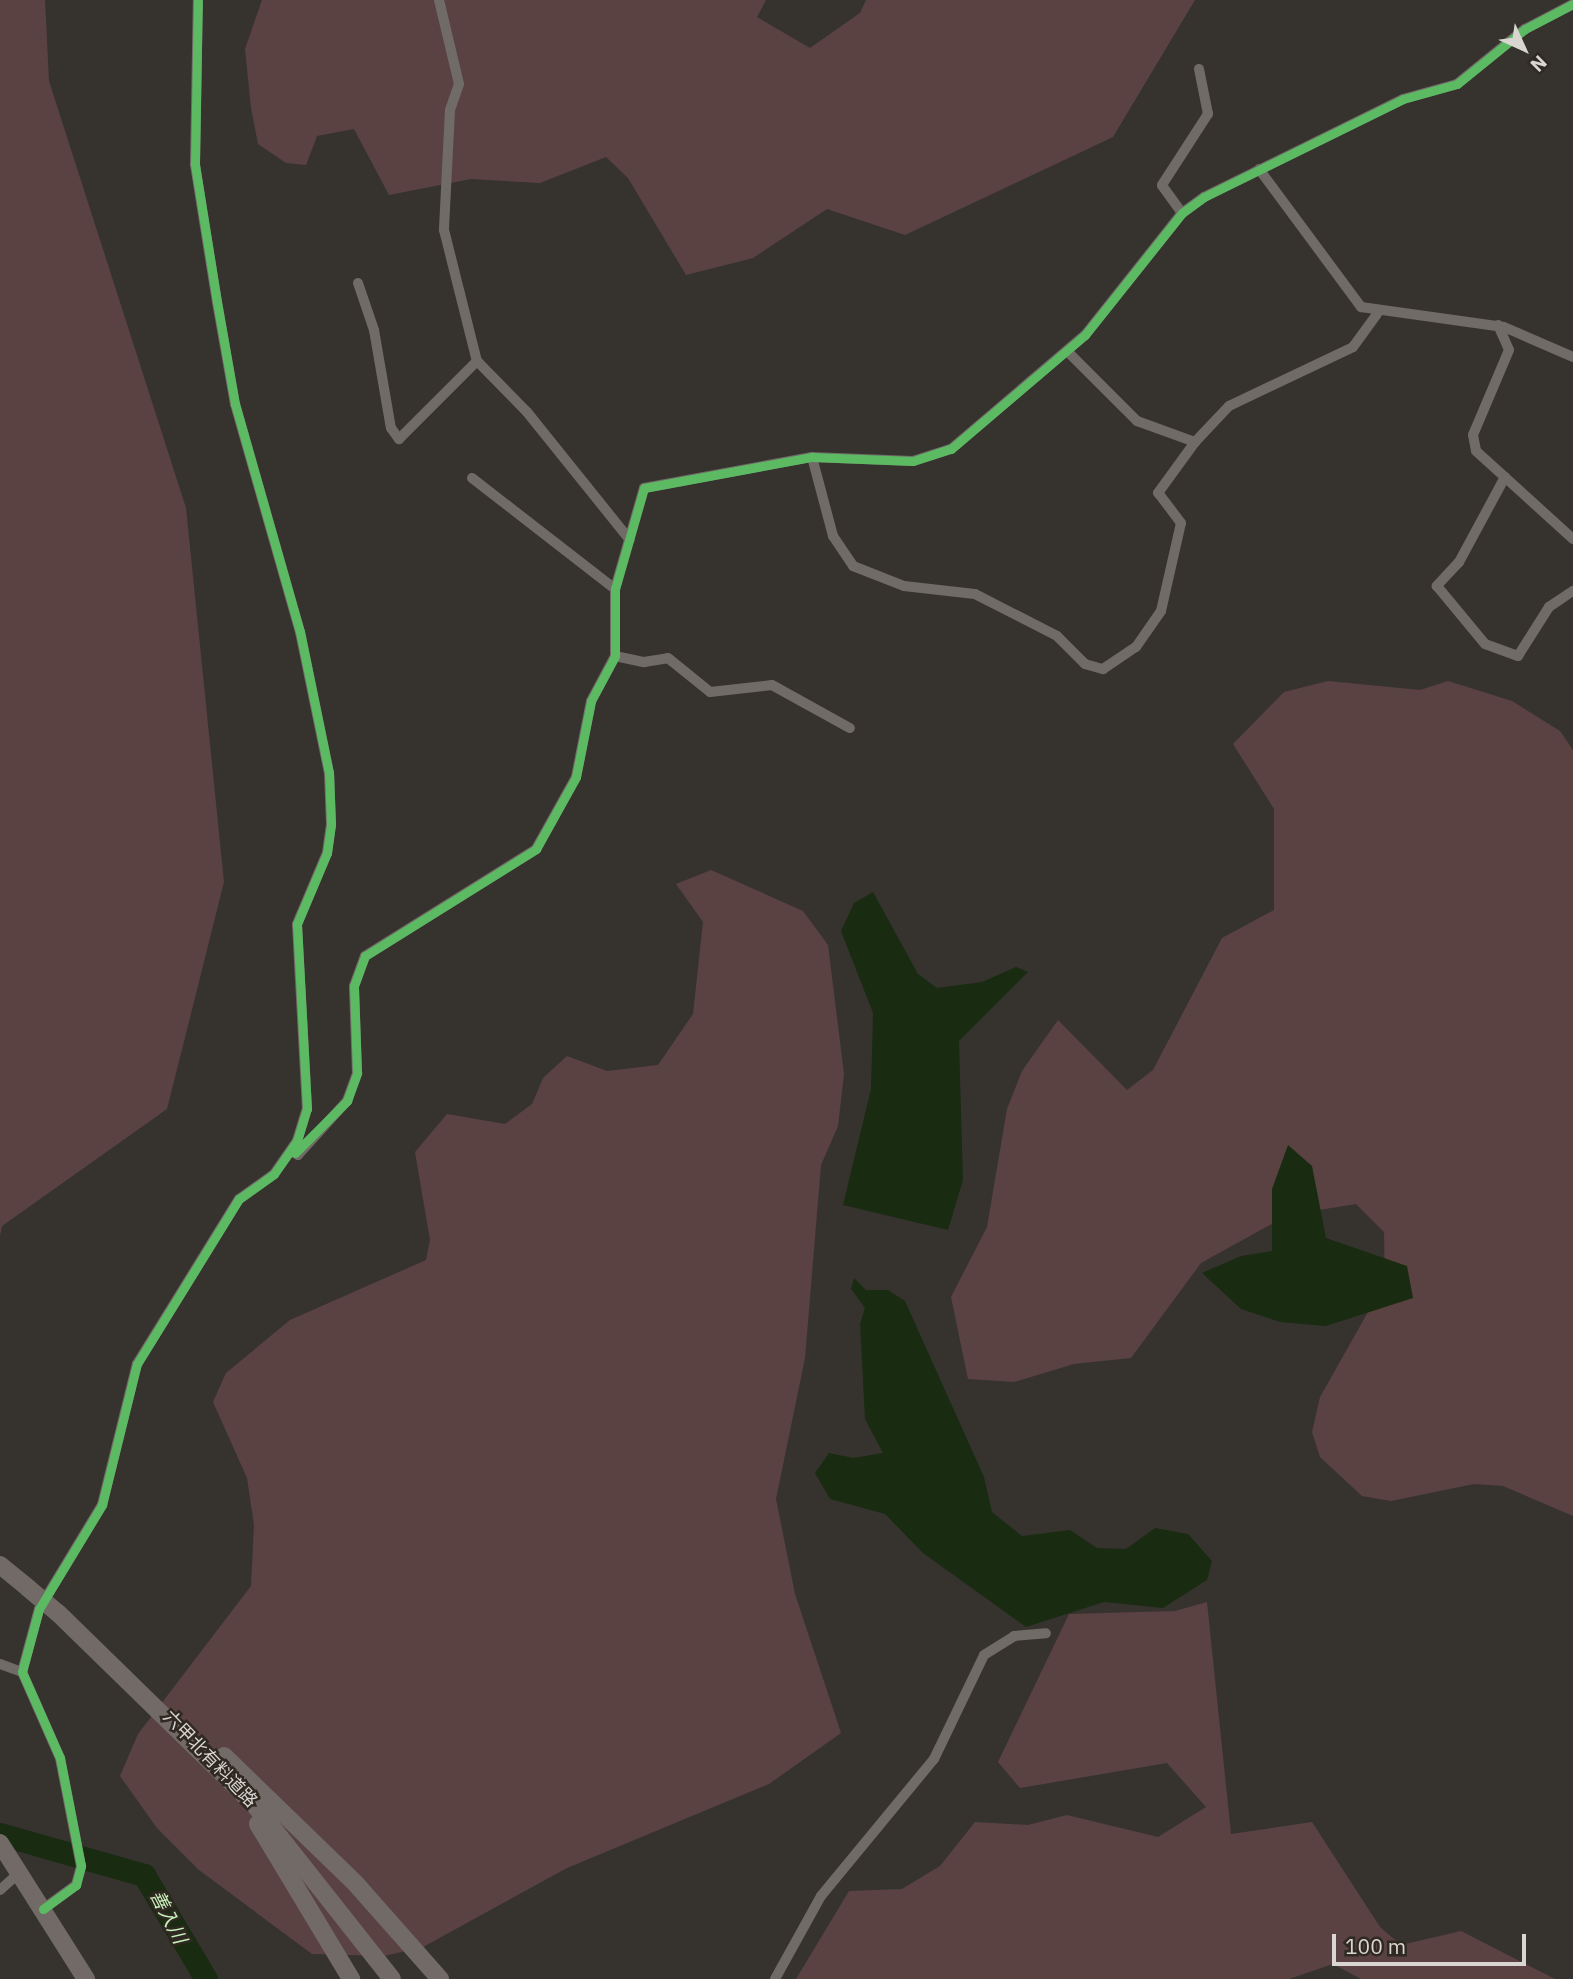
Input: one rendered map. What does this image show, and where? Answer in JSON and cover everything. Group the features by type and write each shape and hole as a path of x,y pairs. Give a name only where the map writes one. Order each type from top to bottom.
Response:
{"main road":[{"name":"六甲北有料道路","path":"0,1565 109,1658 216,1763 333,1897 392,1979"},
{"path":"109,1658 262,1791 440,1979"},
{"path":"216,1763 305,1894 351,1979"},
{"path":"2,1846 86,1979"}],"street":[{"path":"43,1909 76,1885 82,1866 60,1758 22,1672 39,1609 102,1505 137,1364 239,1199 274,1174 291,1151 307,1109 297,924 327,853 329,773 300,632 235,404 217,302 195,164 198,0"},
{"path":"439,0 459,84 450,110 444,230 477,361 527,412 630,540"},
{"path":"291,1151 298,1155 347,1101 357,1073 354,986 365,956 536,849 583,763 591,701 615,656 615,589 644,488 812,457 934,457 969,438 1068,352 1182,212 1259,169 1403,99 1458,84 1525,29 1573,4"},
{"path":"1182,212 1162,185 1208,114 1199,69"},
{"path":"1259,169 1349,296 1377,314 1498,325 1573,357"},
{"path":"358,283 374,330 391,428 399,439 477,361"},
{"path":"812,457 833,536 853,566 904,586 975,594 1057,636 1085,664 1103,669 1136,647 1161,611 1181,523 1158,493 1195,442 1229,406 1353,347 1377,314"},
{"path":"1498,325 1509,350 1473,435 1476,451 1573,538"},
{"path":"1068,352 1137,421 1195,442"},
{"path":"1505,477 1459,562 1437,586 1485,644 1518,656 1549,607 1573,591"},
{"path":"472,478 615,589"},
{"path":"615,656 644,662 668,658 710,692 772,685 850,728"},
{"path":"775,1979 821,1896 934,1759 984,1655 1014,1636 1046,1633"},
{"path":"0,1664 22,1672"},
{"path":"0,1890 20,1872"}],"shaded area":[{"path":"0,0 45,0 49,81 186,508 224,882 167,1109 2,1226 0,1236"},
{"path":"262,0 766,0 757,17 810,48 860,13 866,0 1195,0 1113,137 905,235 827,209 753,258 686,275 628,178 606,157 540,183 471,179 389,195 354,129 317,136 306,165 286,163 258,144 251,108 245,49"},
{"path":"1328,681 1420,690 1448,681 1512,701 1560,731 1573,750 1573,1516 1503,1486 1474,1484 1391,1501 1362,1496 1320,1457 1312,1432 1320,1397 1385,1282 1384,1232 1356,1204 1288,1215 1201,1263 1131,1358 1074,1364 1014,1382 968,1379 951,1297 987,1227 1007,1109 1022,1071 1058,1020 1127,1090 1153,1070 1222,938 1274,910 1274,809 1233,744 1284,692"},
{"path":"711,870 803,911 828,945 844,1074 838,1126 821,1165 805,1358 776,1499 795,1594 841,1733 769,1784 567,1868 423,1947 384,1956 312,1954 199,1870 157,1828 120,1776 138,1734 251,1586 254,1525 247,1478 213,1402 226,1373 290,1320 426,1260 430,1240 415,1152 447,1114 505,1124 532,1104 543,1078 567,1056 607,1071 658,1065 693,1014 703,922 676,884"},
{"path":"873,892 918,974 937,988 982,982 1016,967 1028,972 959,1041 963,1180 948,1230 843,1205 871,1089 873,1013 841,931 854,903"},
{"path":"1288,1145 1312,1166 1326,1238 1407,1266 1413,1298 1326,1326 1280,1322 1241,1309 1202,1273 1241,1256 1272,1251 1272,1189"},
{"path":"854,1278 866,1290 888,1290 905,1301 984,1477 992,1512 1022,1536 1070,1530 1097,1548 1126,1549 1155,1528 1188,1534 1212,1561 1207,1580 1163,1608 1104,1602 1026,1627 923,1553 885,1514 830,1499 815,1473 829,1453 853,1458 883,1453 865,1419 860,1324 865,1308 851,1289"},
{"path":"1207,1602 1231,1834 1312,1822 1380,1927 1401,1945 1461,1931 1555,1979 1361,1979 1333,1964 1289,1979 796,1979 849,1891 902,1889 940,1866 975,1822 1028,1825 1067,1815 1158,1837 1206,1807 1167,1763 1020,1788 998,1762 1069,1614 1175,1611"}],"waterway":[{"name":"善入川","path":"0,1834 144,1875 206,1979"}],"cycle path":[{"path":"43,1909 76,1885 81,1866 60,1758 22,1672 39,1609 102,1505 137,1364 239,1199 274,1174 297,1141 307,1109 297,924 327,853 331,824 329,773 300,632 235,404 217,302 195,164 198,0"},
{"path":"295,1153 347,1101 357,1073 354,986 365,956 536,849 576,777 591,701 615,656 615,589 644,488 812,457 913,461 951,449 1085,335 1182,213 1204,197 1403,99 1457,84 1525,29 1573,4"}]}
